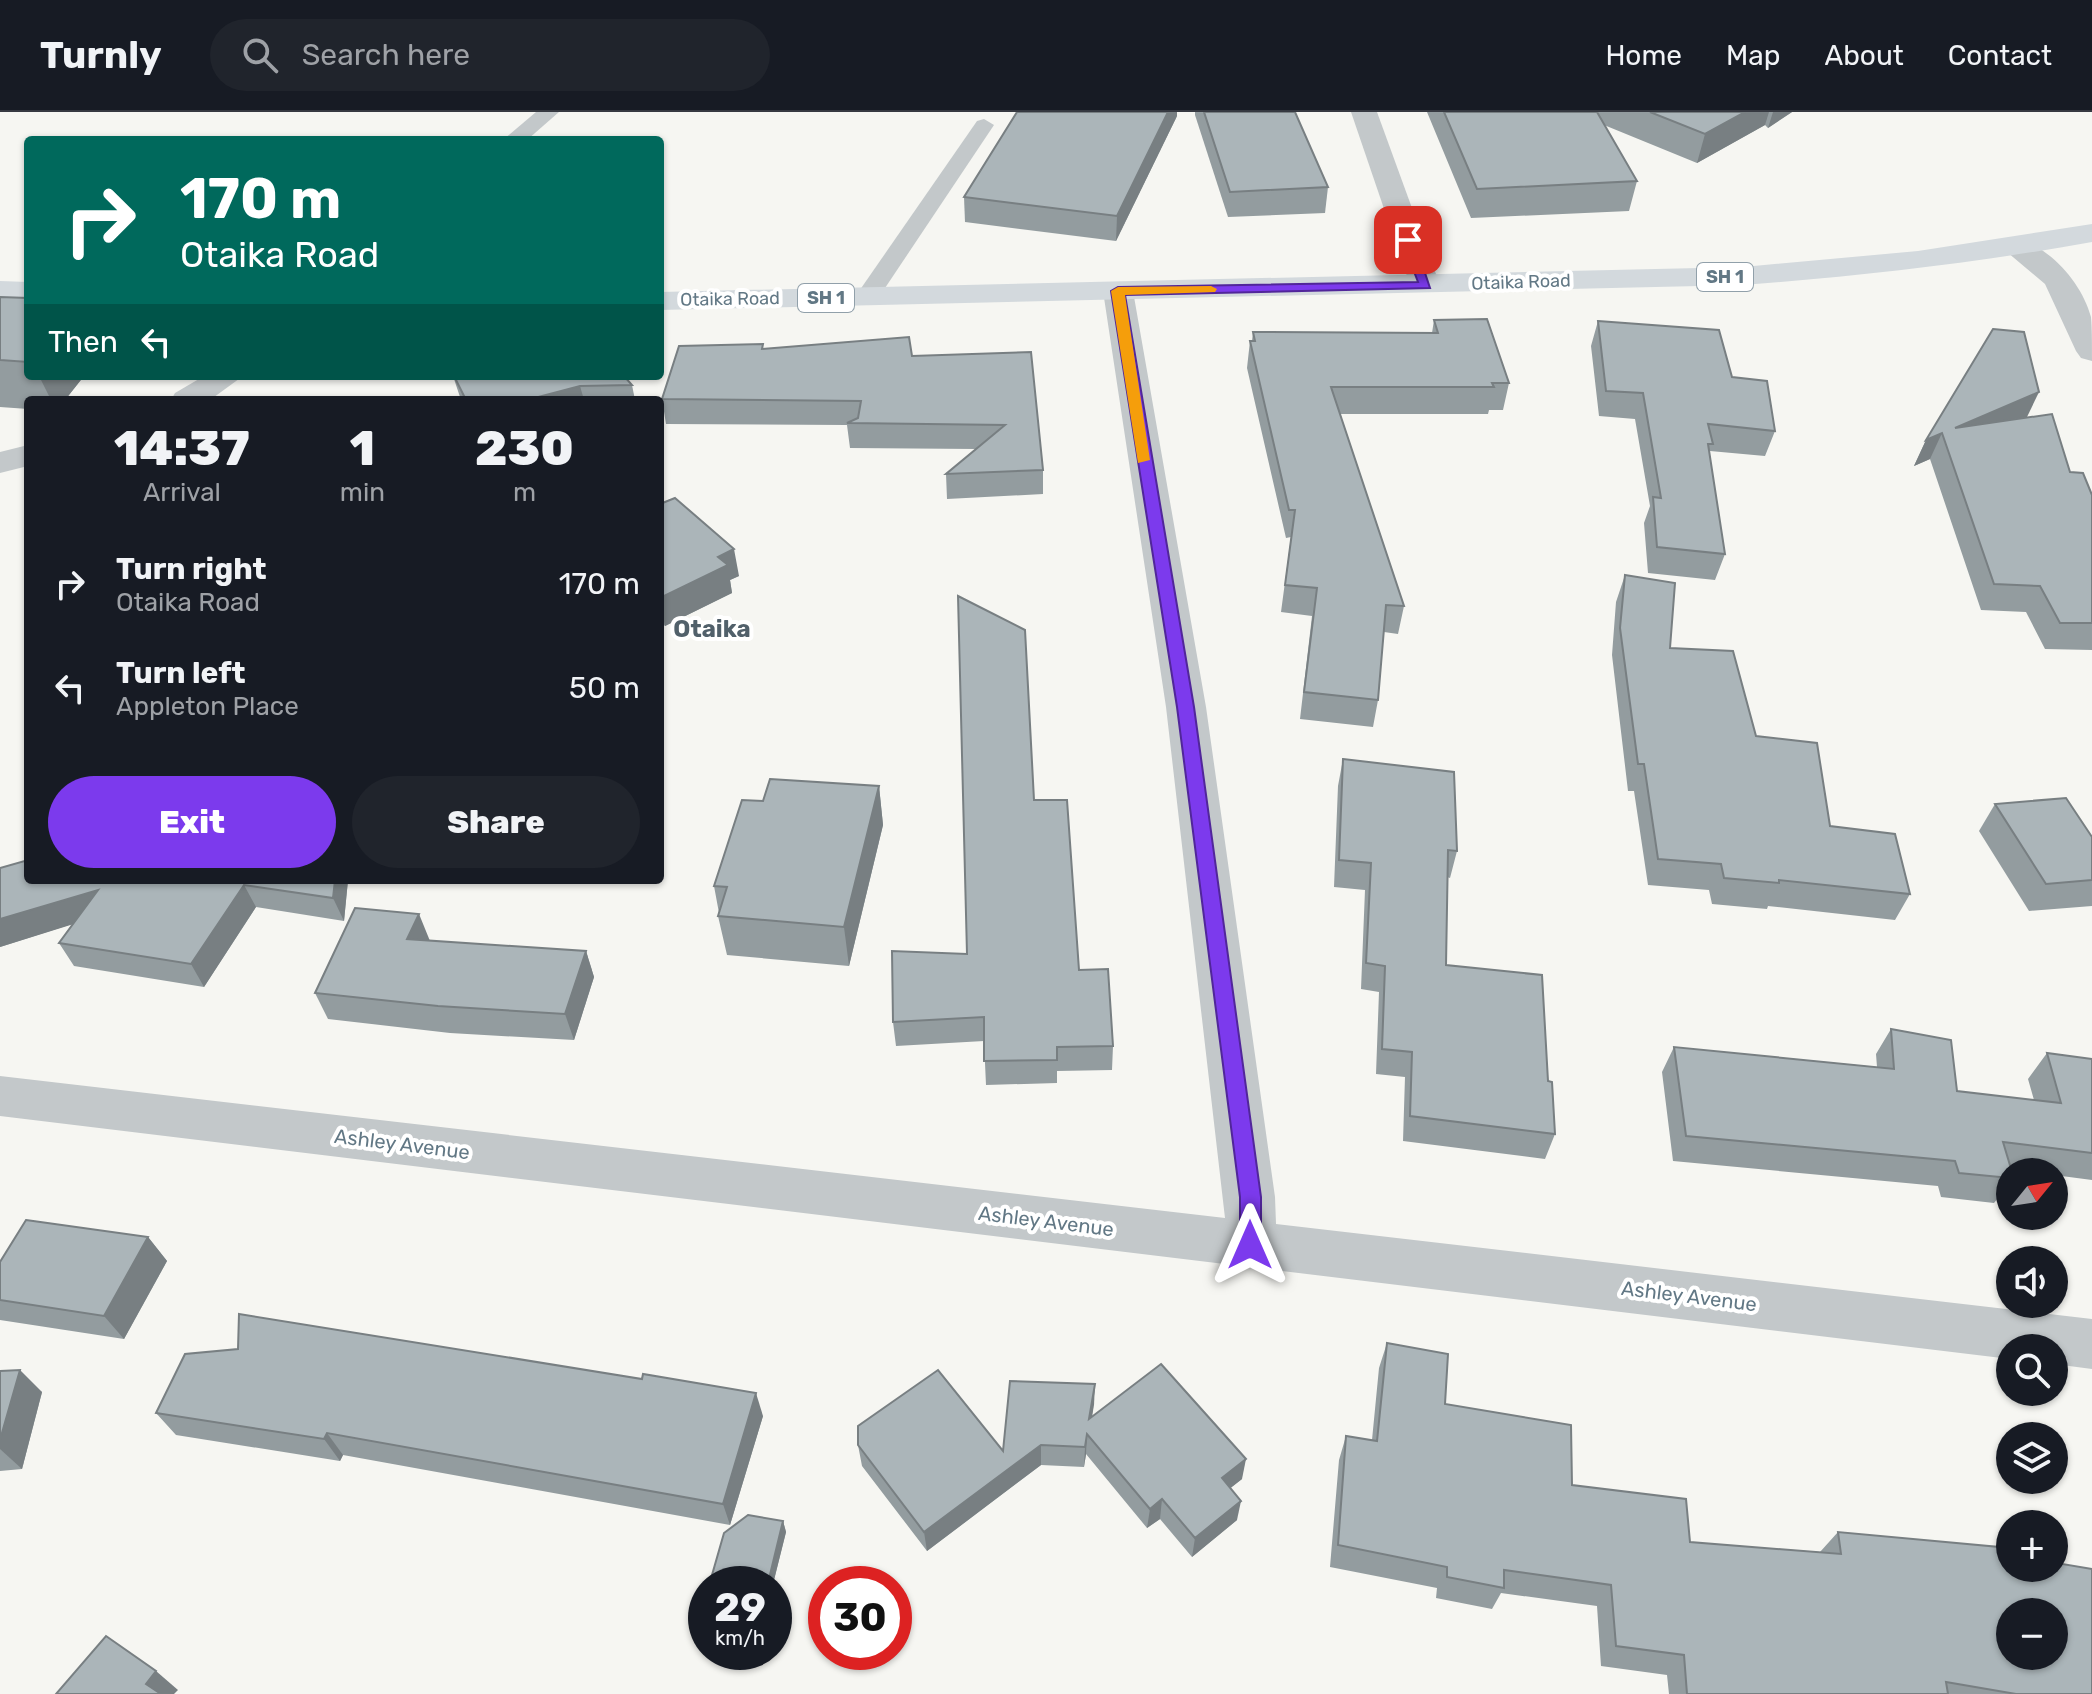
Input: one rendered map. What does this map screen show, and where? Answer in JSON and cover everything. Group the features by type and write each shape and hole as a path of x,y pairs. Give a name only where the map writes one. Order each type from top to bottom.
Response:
{"highway":[{"name":"Otaika Road","path":"664,301 1743,276 1858,268 2016,247 2092,233"},
{"path":"0,290 24,291"}],"street":[{"path":"1364,112 1425,285"},
{"path":"2016,247 2058,279 2092,351"},
{"path":"1118,291 1188,722 1250,1197 1250,1245"},
{"path":"193,396 219,380"},
{"path":"0,463 24,456"},
{"name":"Ashley Avenue","path":"0,1096 2092,1344"}],"lane":[{"path":"519,136 549,112"},
{"path":"867,297 984,125"}],"building":[{"path":"1017,112 1168,112 1117,216 964,197"},
{"path":"1204,112 1295,112 1328,187 1230,192"},
{"path":"1444,112 1597,112 1637,181 1477,189"},
{"path":"1650,112 1745,112 1705,134"},
{"path":"0,297 24,298 24,362 0,360"},
{"path":"1487,319 1509,383 1492,383 1494,387 1331,387 1404,606 1386,605 1378,700 1304,692 1317,588 1285,585 1295,510 1289,510 1250,341 1255,341 1253,332 1438,333 1434,320"},
{"path":"1598,321 1719,330 1732,377 1767,381 1775,431 1708,424 1713,444 1708,444 1725,554 1657,547 1653,497 1661,498 1643,393 1606,391"},
{"path":"1993,329 2024,332 2039,392 1955,428 2052,414 2070,472 2083,473 2092,495 2092,623 2060,623 2040,586 1994,584 1942,433 1926,440"},
{"path":"909,337 912,356 1031,352 1043,470 946,474 1005,425 847,423 858,418 861,401 664,399 679,346 763,344 762,349"},
{"path":"456,380 628,380 632,385 580,386 542,396 464,396"},
{"path":"675,498 734,549 718,557 728,565 664,596 664,502"},
{"path":"1625,575 1675,583 1670,648 1733,651 1756,736 1817,743 1830,826 1895,834 1910,894 1779,880 1779,883 1724,878 1721,864 1658,859 1644,764 1638,764 1620,628"},
{"path":"958,596 1025,630 1034,800 1067,800 1079,970 1108,969 1113,1046 1057,1047 1057,1060 984,1061 984,1017 893,1022 892,951 967,954"},
{"path":"1343,759 1454,772 1457,851 1448,850 1446,965 1542,975 1548,1081 1552,1082 1555,1134 1410,1116 1412,1052 1382,1049 1385,966 1366,963 1371,863 1339,860"},
{"path":"770,779 879,786 844,927 718,916 727,887 714,886 742,800 763,801"},
{"path":"2066,798 2092,837 2092,880 2046,884 1995,804"},
{"path":"24,861 24,884 335,884 333,898 244,885 191,964 59,943 98,890 0,919 0,868"},
{"path":"355,908 419,914 407,939 586,951 565,1014 438,1006 315,993"},
{"path":"1891,1029 1951,1040 1957,1091 2061,1103 2047,1053 2092,1059 2092,1153 2003,1142 2008,1158 1996,1158 1996,1177 1959,1173 1955,1161 1686,1136 1674,1047 1894,1069"},
{"path":"26,1220 148,1237 104,1316 0,1300 0,1262"},
{"path":"239,1314 642,1379 643,1374 756,1393 723,1504 327,1433 324,1439 156,1413 185,1354 238,1349"},
{"path":"1387,1343 1448,1354 1445,1404 1571,1425 1572,1485 1686,1499 1690,1542 1841,1554 1838,1532 1996,1547 1996,1582 2068,1582 2068,1565 2092,1569 2092,1694 2016,1694 1946,1682 1948,1694 1687,1694 1684,1655 1616,1646 1611,1585 1504,1570 1504,1588 1447,1577 1447,1567 1338,1545 1346,1436 1377,1441"},
{"path":"1161,1364 1246,1459 1222,1478 1241,1501 1195,1538 1162,1499 1150,1509 1087,1434 1085,1447 1041,1445 924,1532 858,1445 858,1426 938,1370 1003,1451 1010,1381 1095,1384 1089,1419"},
{"path":"20,1370 0,1440 0,1371"},
{"path":"748,1515 783,1521 772,1566 715,1566 724,1533"},
{"path":"106,1636 156,1671 146,1684 161,1694 56,1694"}],"slow traffic":[{"path":"1143,460 1118,291 1211,289"}],"district":[{"name":"Otaika","path":"712,629"}],"route":[{"path":"1250,1245 1250,1197 1186,707 1118,291 1425,285 1408,240"}]}
